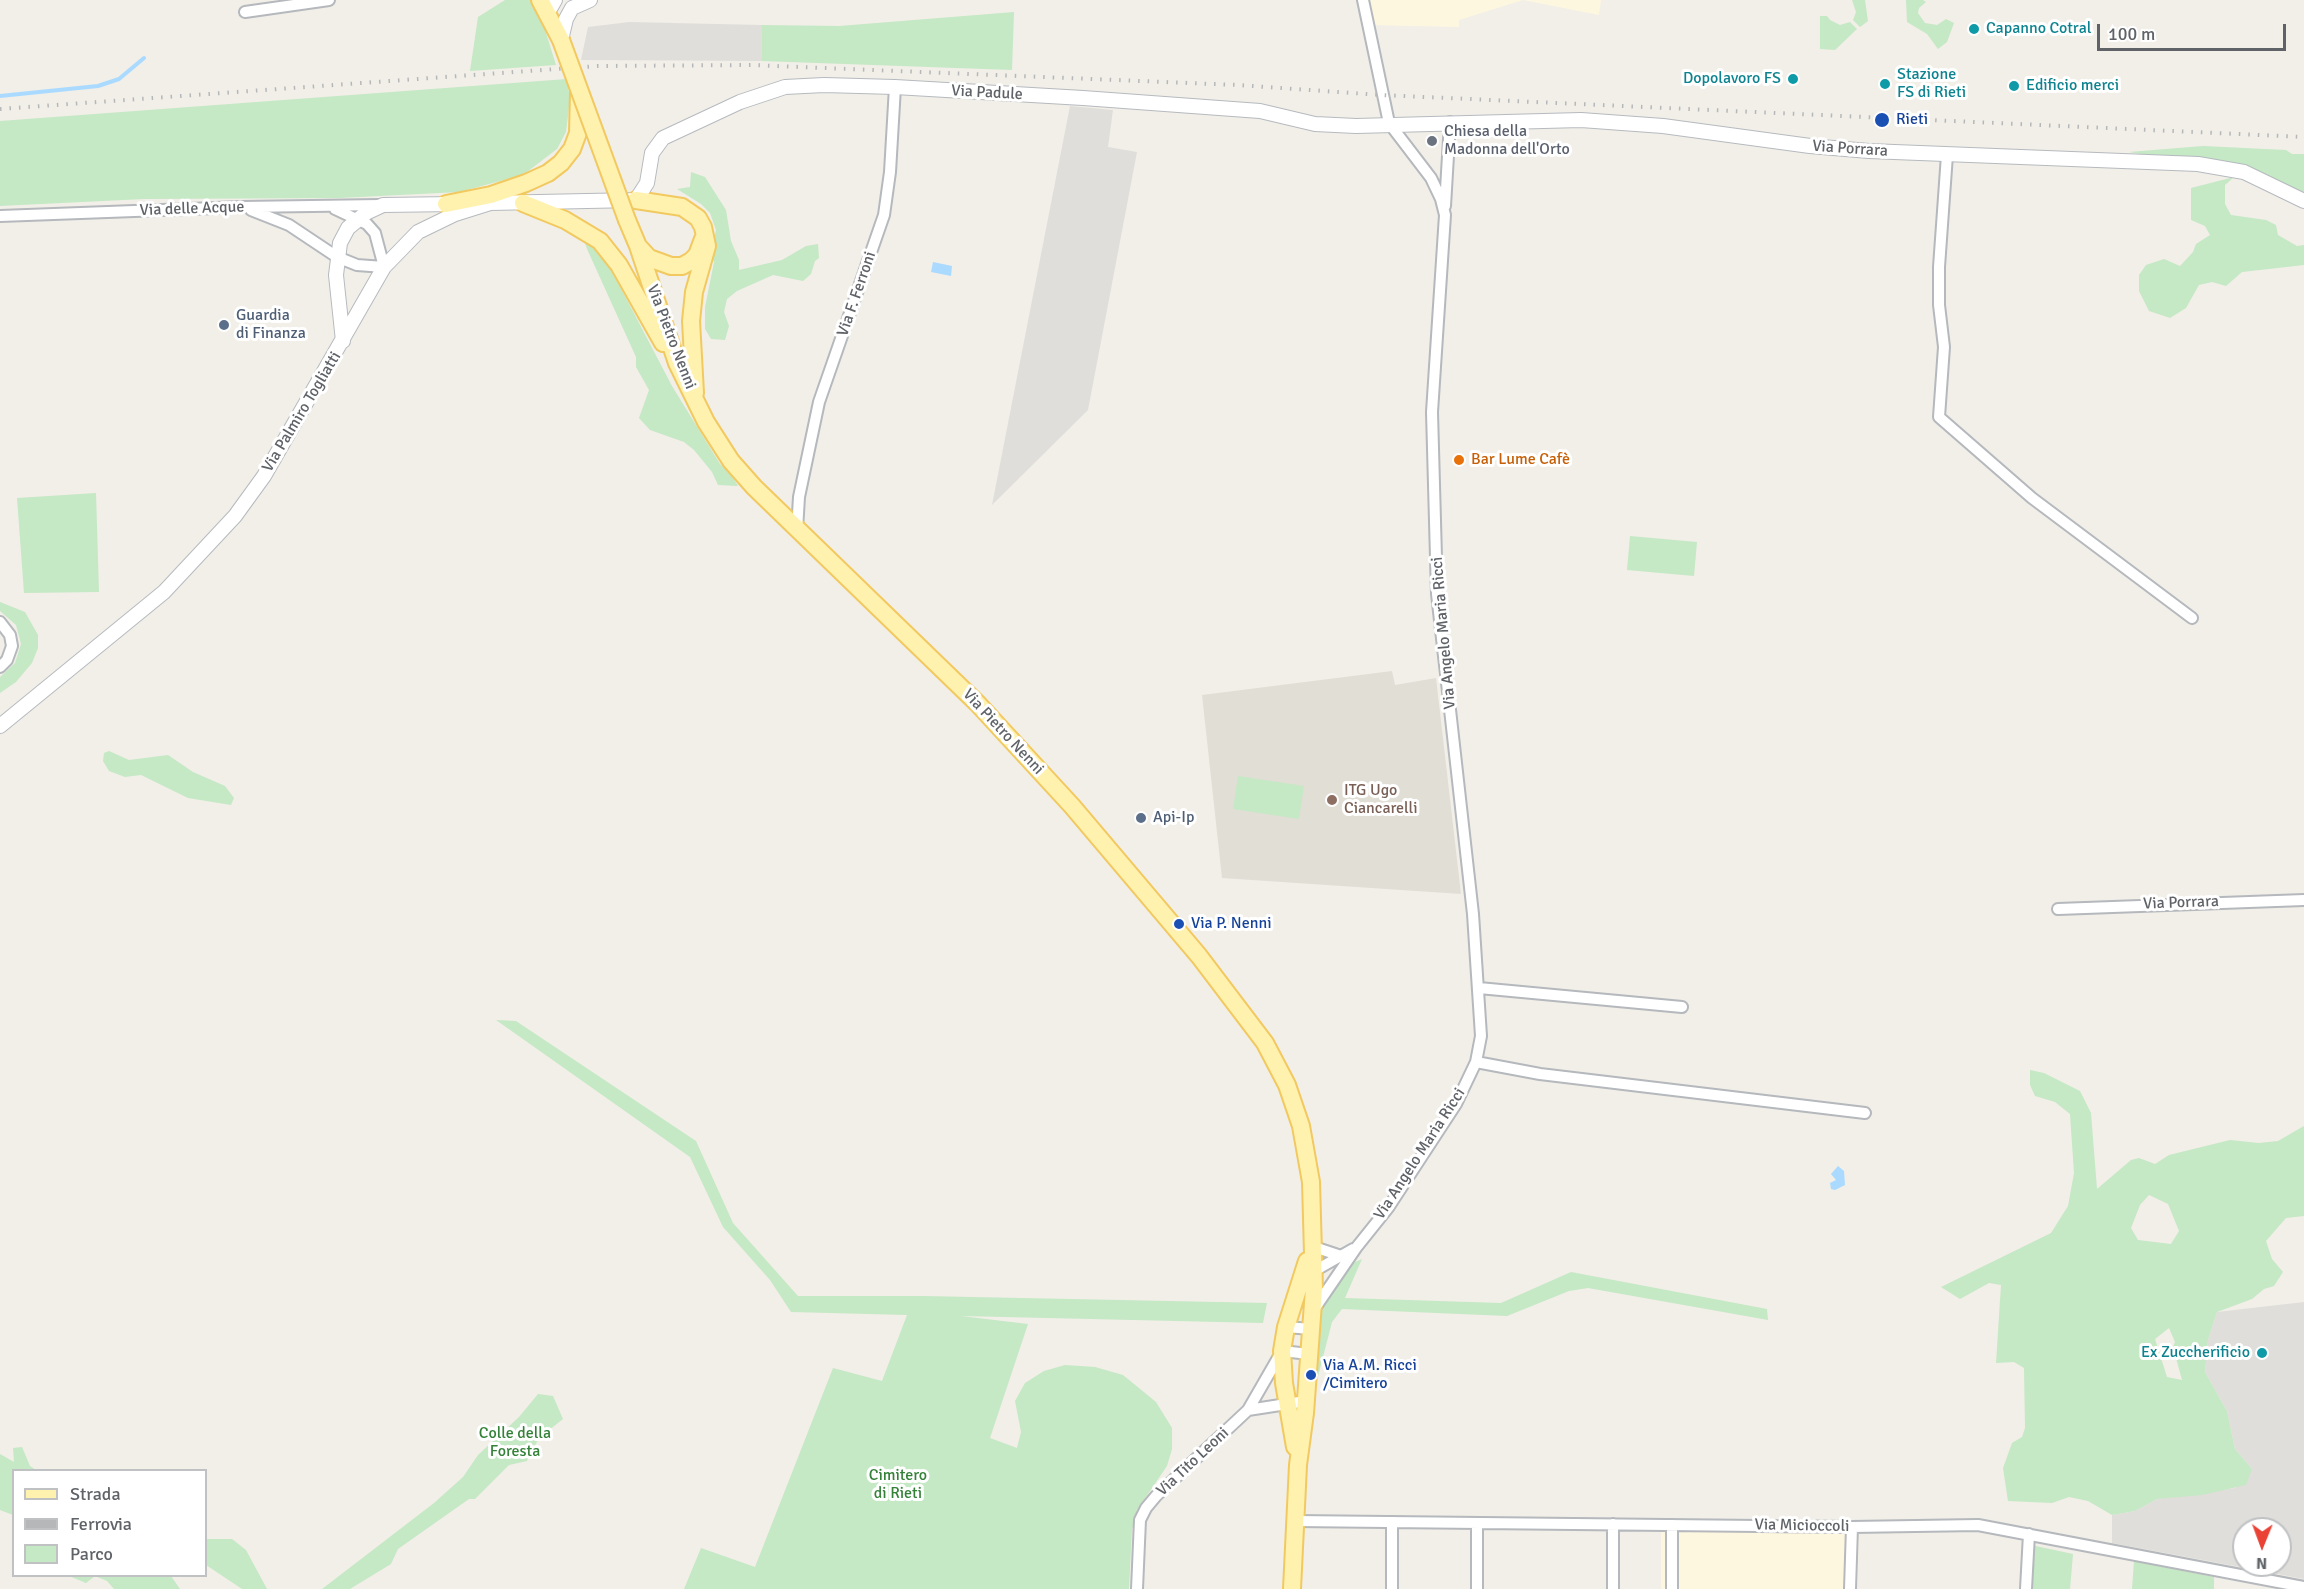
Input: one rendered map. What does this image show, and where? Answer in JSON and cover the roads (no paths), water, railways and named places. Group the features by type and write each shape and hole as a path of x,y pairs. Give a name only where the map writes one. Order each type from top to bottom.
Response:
{"main road":[{"path":"446,204 491,195 526,183 548,173 561,163 572,148 578,133 579,93 549,2"},
{"name":"Via Pietro Nenni","path":"579,93 638,246 677,363 696,402 731,461 797,530 978,704 1072,806 1199,956 1265,1043 1287,1084 1301,1126 1311,1182 1311,1246"},
{"path":"636,200 682,207 698,218 705,235 707,246 705,261 694,292 691,321 696,402"},
{"path":"523,202 586,231 610,252 677,363"},
{"path":"638,246 649,258 660,263 682,266 697,255 705,235"},
{"name":"Via Angelo Maria Ricci","path":"1292,1589 1298,1465 1312,1322 1309,1274 1311,1246"},
{"name":"Via Angelo Maria Ricci","path":"1298,1465 1282,1351 1286,1327 1309,1274"}],"street":[{"path":"245,12 329,0"},
{"path":"561,40 566,18 572,8 590,0"},
{"name":"Via Angelo Maria Ricci","path":"1312,1322 1317,1304 1356,1248 1388,1208 1456,1104 1476,1062 1481,1036 1479,988 1458,774 1437,594 1432,412 1445,215 1441,199 1431,178 1389,123 1381,95 1363,0"},
{"name":"Via Padule","path":"636,200 647,183 652,153 663,138 700,119 785,87 824,85 895,87 1260,111 1315,124 1360,126 1389,123"},
{"name":"Via F. Ferroni","path":"797,530 799,497 819,402 884,215 890,172 895,87"},
{"name":"Via Porrara","path":"1389,123 1597,120 1676,127 1810,146 1947,155 2223,167 2244,172 2304,201"},
{"path":"1445,215 1449,122"},
{"path":"1947,155 1939,267 1939,305 1944,346 1939,417 2032,498 2192,618"},
{"name":"Via Palmiro Togliatti","path":"0,726 164,591 235,516 264,476 343,343 361,305 384,267 418,232 455,214 490,203 636,200"},
{"path":"343,343 336,275 337,257 348,228 358,219 383,205 490,203"},
{"name":"Via delle Acque","path":"0,216 242,207 383,205"},
{"path":"242,207 289,225 337,257 357,265 384,267 375,233 358,219 327,206"},
{"path":"770,503 781,505 799,497"},
{"path":"0,622 10,635 12,646 7,660 0,667"},
{"name":"Via Porrara","path":"2058,909 2304,900"},
{"path":"1479,988 1682,1007"},
{"path":"1476,1062 1563,1077 1865,1113"},
{"path":"1311,1246 1341,1256"},
{"name":"Via Angelo Maria Ricci","path":"1309,1274 1356,1248"},
{"path":"1286,1327 1312,1322"},
{"path":"1282,1351 1309,1354"},
{"name":"Via Tito Leoni","path":"1137,1589 1140,1520 1146,1508 1248,1410 1282,1351"},
{"path":"1248,1410 1288,1406 1306,1401"},
{"name":"Via Micioccoli","path":"1294,1521 1852,1527 1978,1525 2278,1585 2304,1587"},
{"path":"1392,1522 1392,1589"},
{"path":"1477,1523 1478,1589"},
{"path":"1613,1524 1613,1589"},
{"path":"1672,1525 1672,1589"},
{"path":"1850,1589 1852,1527"},
{"path":"2026,1589 2029,1534"}],"water":[{"path":"933,262 952,266 951,276 931,272"},
{"path":"1838,1166 1844,1171 1845,1185 1835,1190 1831,1189 1830,1183 1836,1180 1831,1174"}],"waterway":[{"path":"0,96 98,86 119,79 144,58"}],"railway":[{"path":"0,109 598,66 751,65 1238,85 1381,95 2304,137"}],"place":[{"name":"Capanno Cotral","path":"1974,29"},
{"name":"Dopolavoro FS","path":"1793,79"},
{"name":"Stazione FS di Rieti","path":"1885,84"},
{"name":"Edificio merci","path":"2014,86"},
{"name":"Rieti","path":"1882,120"},
{"name":"Chiesa della Madonna dell'Orto","path":"1432,141"},
{"name":"Guardia di Finanza","path":"224,325"},
{"name":"Bar Lume Cafè","path":"1459,460"},
{"name":"ITG Ugo Ciancarelli","path":"1332,800"},
{"name":"Api-Ip","path":"1141,818"},
{"name":"Via P. Nenni","path":"1179,924"},
{"name":"Ex Zuccherificio","path":"2262,1353"},
{"name":"Via A.M. Ricci /Cimitero","path":"1311,1375"}],"park label":[{"name":"Colle della Foresta","path":"515,1443"},
{"name":"Cimitero di Rieti","path":"898,1485"}]}
